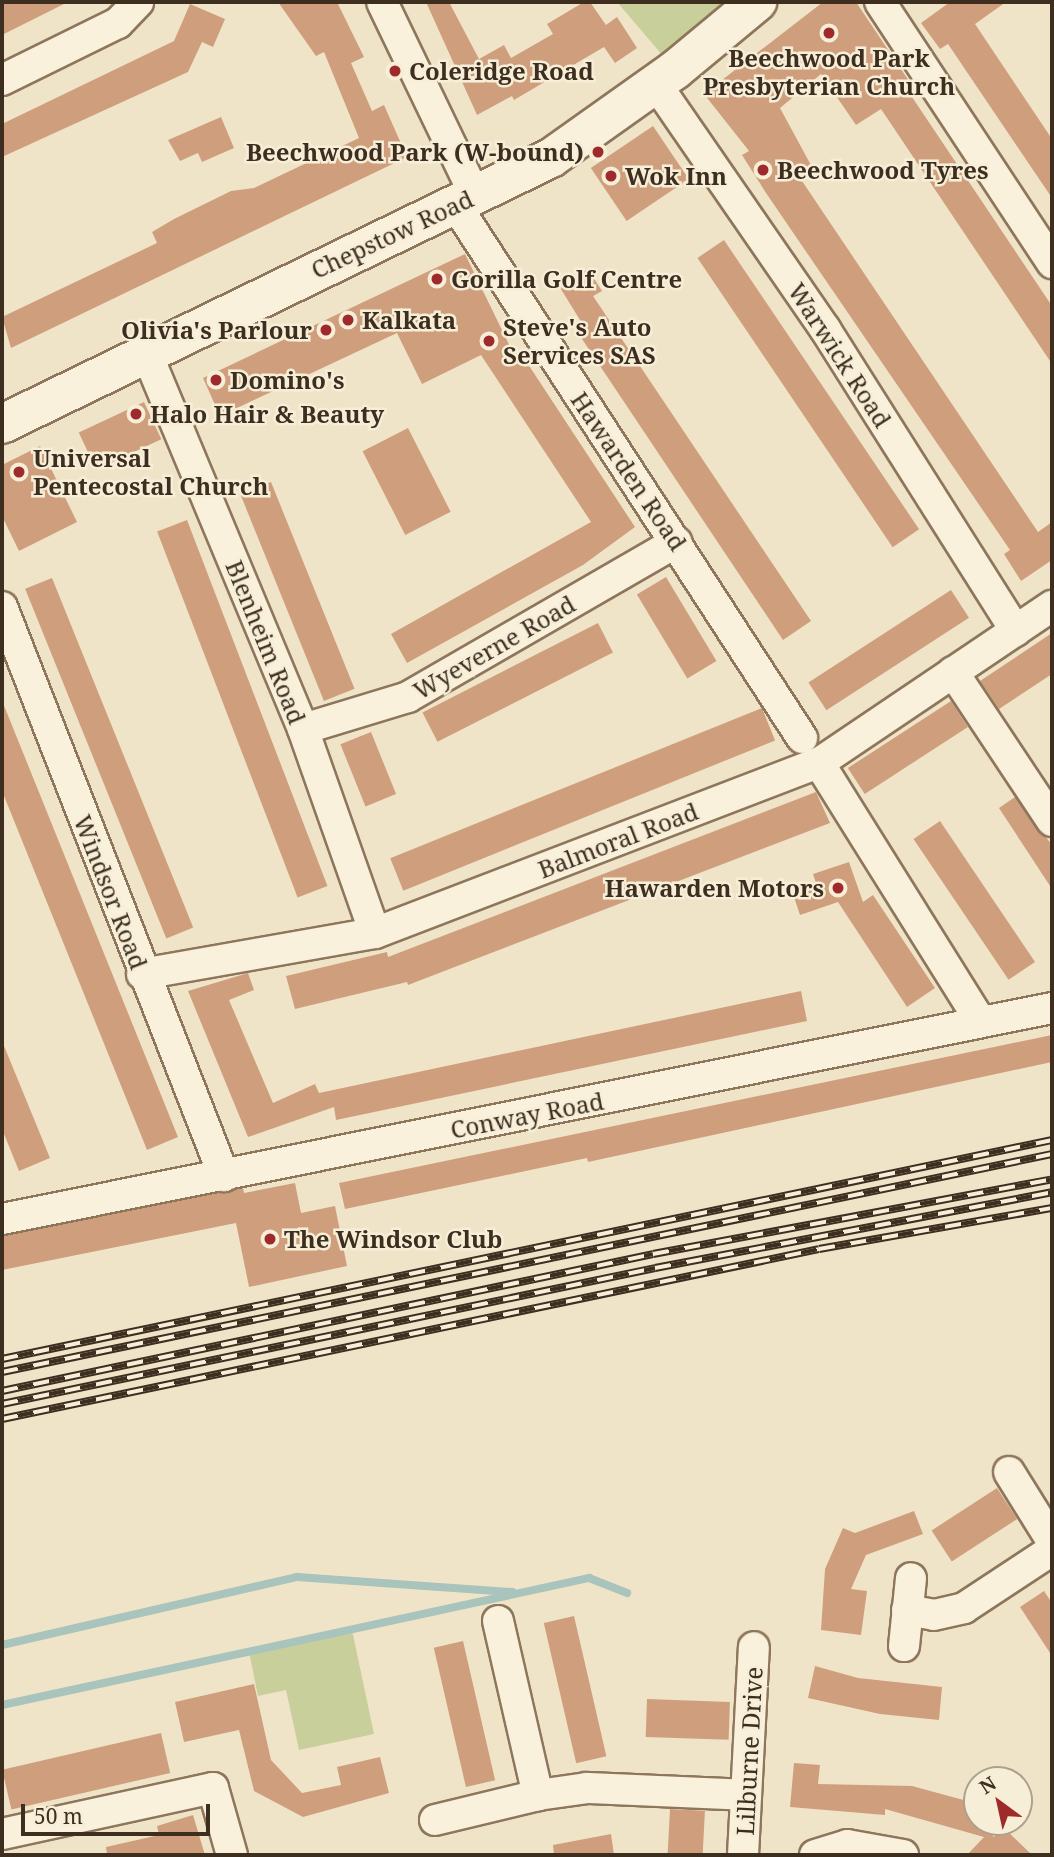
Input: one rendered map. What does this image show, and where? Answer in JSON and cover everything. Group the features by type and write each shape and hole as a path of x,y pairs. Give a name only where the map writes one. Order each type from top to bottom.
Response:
{"main road":[{"name":"Chepstow Road","path":"2,424 551,158 656,84 757,2"}],"street":[{"path":"2,79 118,23 138,2"},
{"path":"382,2 465,200"},
{"path":"880,2 1052,263"},
{"name":"Warwick Road","path":"656,84 825,329 1016,631"},
{"name":"Hawarden Road","path":"465,200 676,542 802,738"},
{"name":"Blenheim Road","path":"147,354 303,729 375,933"},
{"name":"Wyeverne Road","path":"303,729 408,697 676,542"},
{"name":"Balmoral Road","path":"142,974 375,933 819,763 1052,606"},
{"name":"Windsor Road","path":"2,607 142,974 223,1176"},
{"path":"953,672 1052,821"},
{"path":"819,763 981,1022"},
{"name":"Conway Road","path":"2,1219 1052,1008"},
{"path":"1009,1472 1052,1541"},
{"path":"907,1610 934,1615 964,1608 1052,1550"},
{"path":"904,1646 911,1578"},
{"path":"498,1621 538,1795"},
{"name":"Lilburne Drive","path":"743,1855 754,1647"},
{"path":"435,1820 538,1795 638,1787 746,1795"},
{"path":"2,1833 213,1788 232,1855"},
{"path":"815,1855 847,1845 904,1855"}],"green space":[{"path":"617,2 757,2 675,70"},
{"path":"352,1630 374,1734 299,1750 286,1690 258,1696 249,1652"}],"building":[{"path":"2,2 68,2 2,35"},
{"path":"278,2 337,2 364,57 351,63 372,111 384,105 407,157 11,348 2,317 157,243 152,232 174,219 231,191 254,188 359,138 324,52 316,56"},
{"path":"426,2 449,2 479,59 504,45 511,58 553,34 547,24 584,2 590,2 606,25 617,17 637,48 615,63 604,47 514,100 512,96 477,115"},
{"path":"823,2 856,2 913,87 908,91 1052,306 1052,364 881,109 856,125 821,74 780,108 812,167 798,175 1038,532 1052,522 1052,560 1021,581 1004,554 1010,550 766,193 742,155 749,151 704,94"},
{"path":"950,2 1006,2 975,24 1052,139 1052,198 948,44 940,49 921,23"},
{"path":"190,4 225,19 213,47 202,42 188,72 2,157 2,124 174,41"},
{"path":"221,117 234,148 202,162 198,153 180,161 168,140"},
{"path":"653,126 689,179 627,221 591,168"},
{"path":"724,240 919,529 893,547 697,258"},
{"path":"465,254 519,365 526,361 635,527 583,565 407,663 391,634 591,522 481,355 422,384 397,333 220,416 203,378"},
{"path":"588,269 602,291 593,296 811,621 783,640 578,333 585,328 559,286"},
{"path":"144,402 161,439 96,470 79,432"},
{"path":"408,428 451,512 405,535 363,451"},
{"path":"40,446 77,522 19,551 2,516 2,465"},
{"path":"271,482 355,689 324,701 240,494"},
{"path":"187,520 327,886 298,897 157,531"},
{"path":"666,577 716,661 687,679 637,595"},
{"path":"52,578 193,928 166,938 25,589"},
{"path":"951,590 969,618 826,710 808,683"},
{"path":"598,623 613,652 437,742 422,712"},
{"path":"1052,633 1052,674 999,709 980,681"},
{"path":"951,701 968,727 865,794 848,768"},
{"path":"3,703 178,1137 147,1150 2,791"},
{"path":"762,708 775,740 403,891 390,858"},
{"path":"371,732 396,794 366,806 340,744"},
{"path":"816,792 830,823 408,985 407,982 295,1009 286,976 387,952 388,957"},
{"path":"1015,797 1052,845 1052,889 999,808"},
{"path":"940,821 1035,962 1009,980 913,839"},
{"path":"849,862 863,902 873,895 935,988 907,1007 838,902 800,915 793,894 817,886 813,874"},
{"path":"248,973 254,990 229,1000 273,1103 315,1084 319,1093 801,991 807,1021 336,1120 334,1107 248,1137 188,991"},
{"path":"1052,1035 1052,1062 588,1162 587,1158 345,1209 339,1183"},
{"path":"2,1041 50,1158 19,1171 2,1129"},
{"path":"295,1183 301,1213 335,1206 347,1266 249,1287 236,1223 2,1270 2,1236 243,1188 244,1193"},
{"path":"997,1488 1017,1519 952,1562 932,1530"},
{"path":"914,1511 923,1534 866,1555 851,1589 867,1591 861,1635 821,1630 825,1569 843,1528 855,1533"},
{"path":"1044,1591 1052,1603 1052,1656 1020,1607"},
{"path":"574,1616 606,1756 576,1763 544,1623"},
{"path":"463,1641 495,1780 466,1787 434,1648"},
{"path":"815,1666 858,1678 942,1687 939,1720 880,1714 808,1698"},
{"path":"254,1684 271,1760 302,1793 341,1785 337,1767 380,1757 389,1793 303,1817 254,1791 239,1730 184,1742 175,1702"},
{"path":"647,1699 730,1702 729,1740 646,1737"},
{"path":"161,1733 170,1773 11,1810 2,1770"},
{"path":"794,1763 820,1765 818,1784 912,1786 963,1800 963,1831 885,1809 885,1815 790,1807"},
{"path":"670,1809 705,1811 703,1855 668,1855"},
{"path":"193,1815 205,1855 107,1855 106,1847 159,1835 157,1826"},
{"path":"611,1834 614,1855 554,1855 553,1845"},
{"path":"980,1836 1012,1836 1032,1855 967,1855 984,1837"}],"waterway":[{"path":"2,1645 297,1577 512,1592"},
{"path":"2,1705 589,1578 627,1593"}],"railway":[{"path":"2,1359 1052,1140"},
{"path":"2,1372 1052,1154"},
{"path":"2,1391 653,1254 1052,1179"},
{"path":"2,1404 655,1268 1052,1192"},
{"path":"2,1419 819,1249 1052,1208"}],"place":[{"name":"Beechwood Park Presbyterian Church","path":"829,33"},
{"name":"Coleridge Road","path":"395,71"},
{"name":"Beechwood Park (W-bound)","path":"598,152"},
{"name":"Beechwood Tyres","path":"763,170"},
{"name":"Wok Inn","path":"611,176"},
{"name":"Gorilla Golf Centre","path":"437,279"},
{"name":"Kalkata","path":"348,320"},
{"name":"Olivia's Parlour","path":"326,330"},
{"name":"Steve's Auto Services SAS","path":"489,341"},
{"name":"Domino's","path":"216,380"},
{"name":"Halo Hair & Beauty","path":"136,414"},
{"name":"Universal Pentecostal Church","path":"19,472"},
{"name":"Hawarden Motors","path":"838,888"},
{"name":"The Windsor Club","path":"270,1239"}]}
